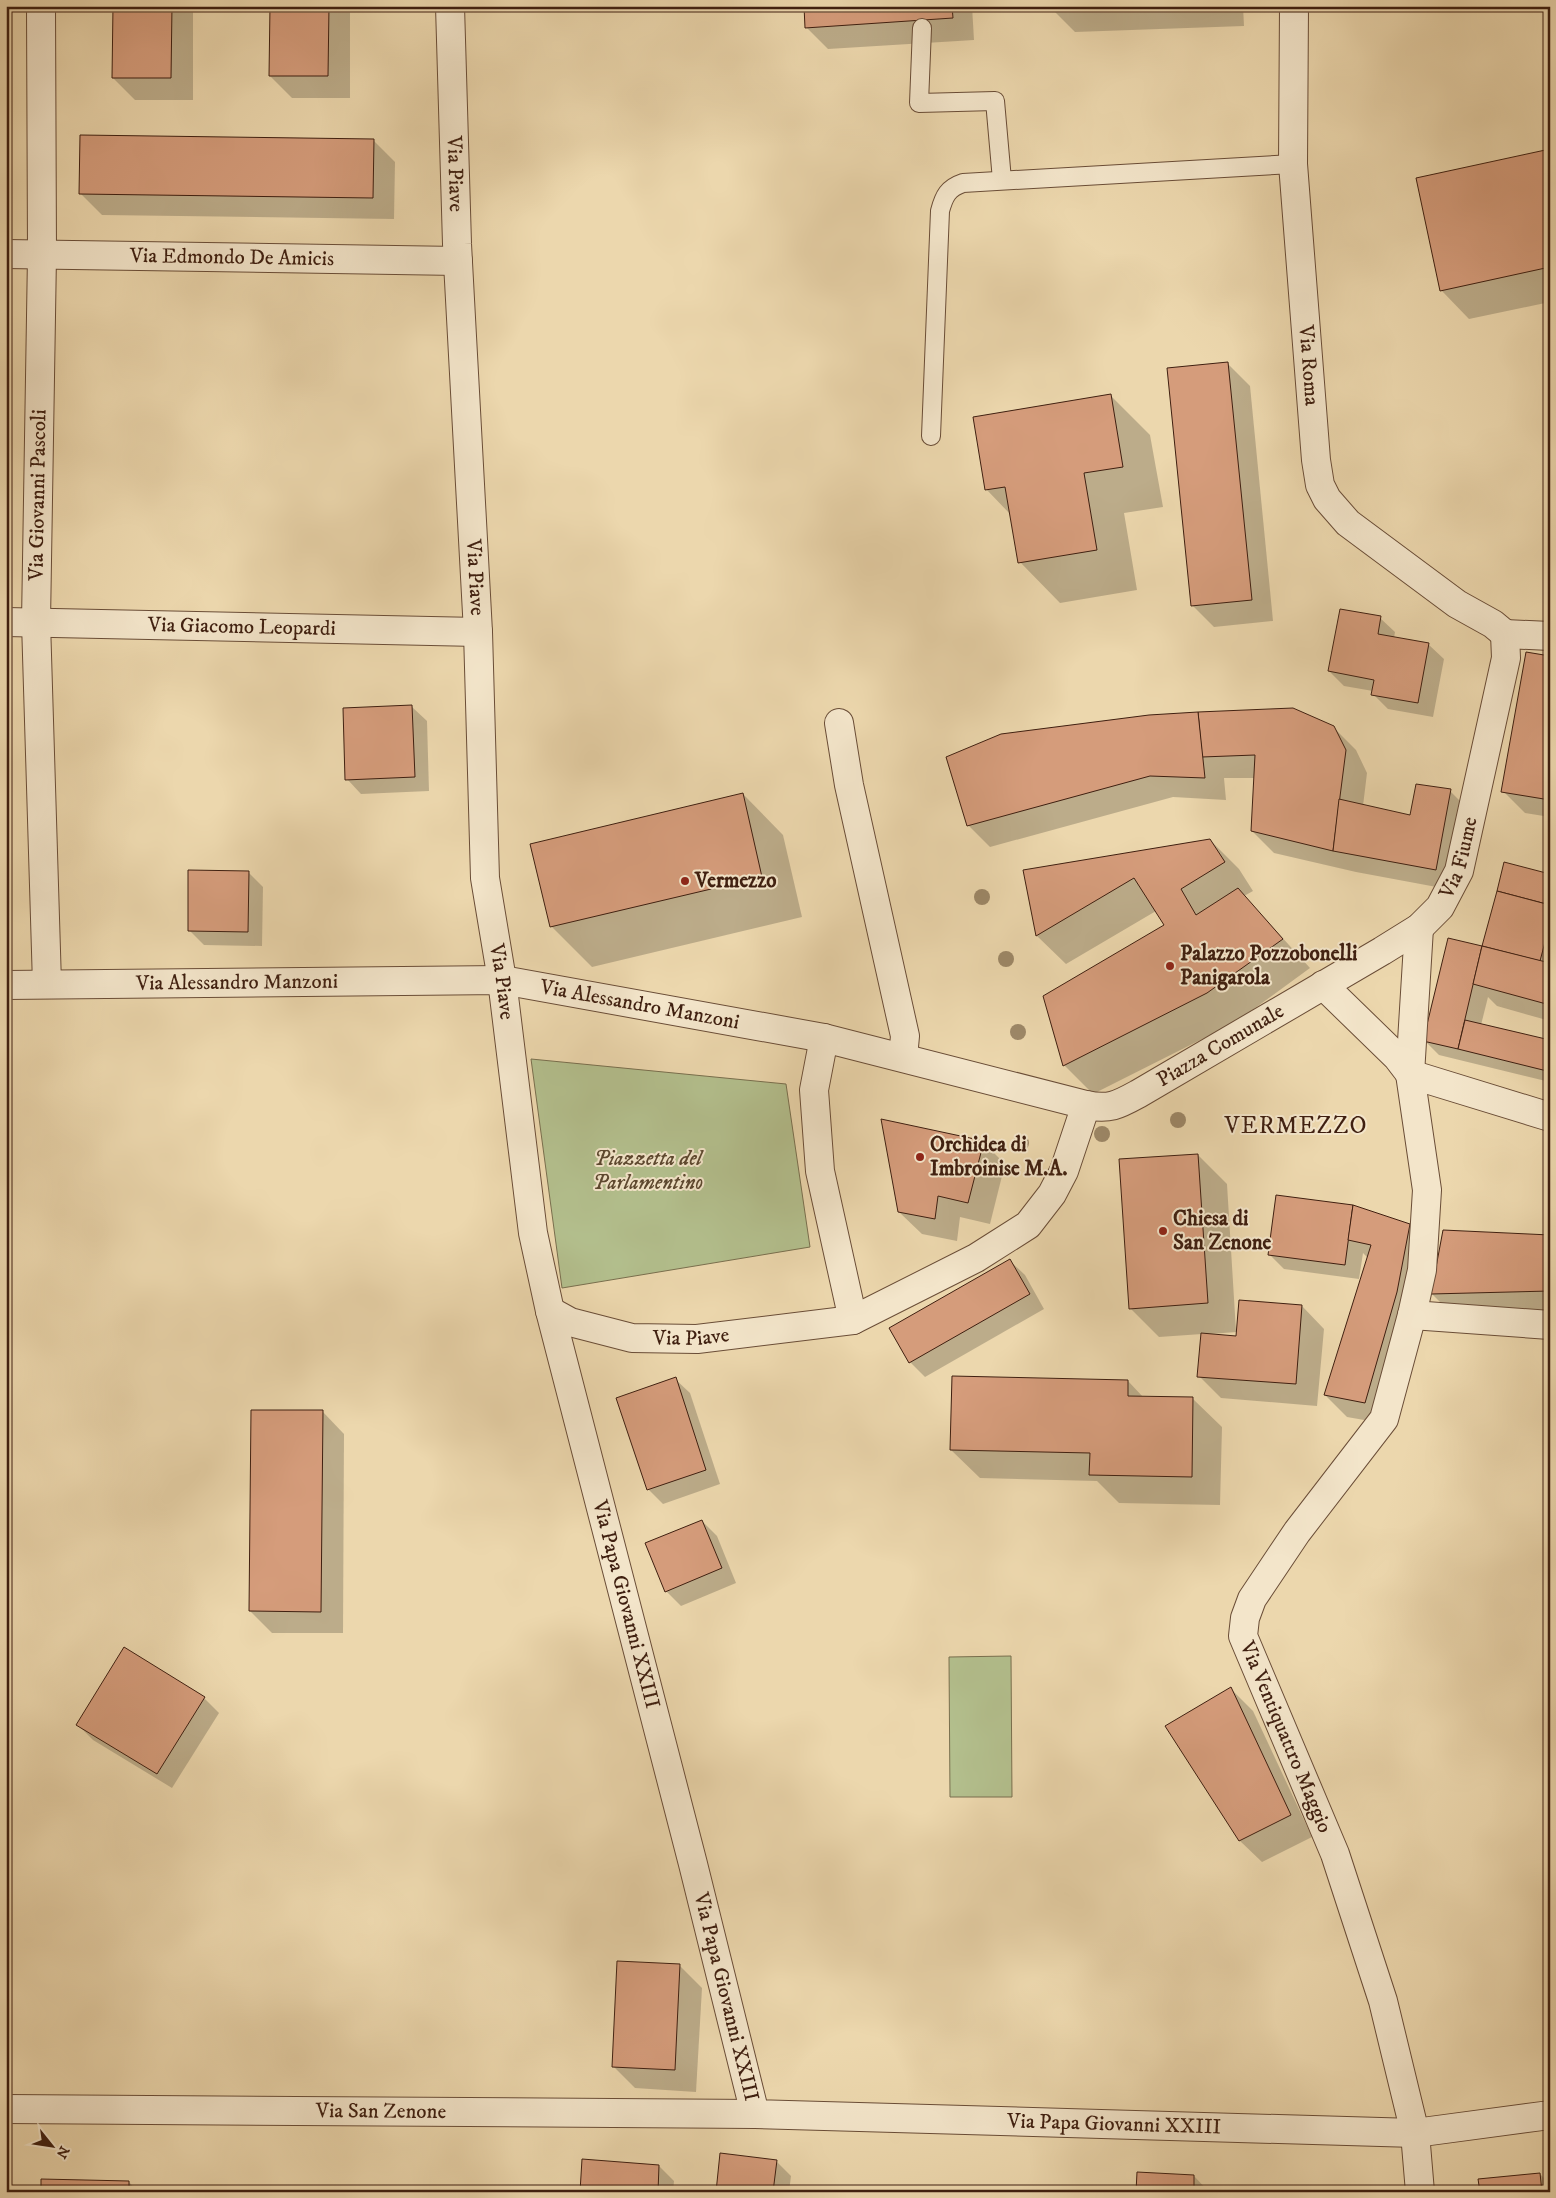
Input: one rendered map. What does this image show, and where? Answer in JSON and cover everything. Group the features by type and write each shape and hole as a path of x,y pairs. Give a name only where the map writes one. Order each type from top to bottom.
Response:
{"street":[{"name":"Via Giovanni Pascoli","path":"41,6 42,254 36,622 47,984"},
{"name":"Via Piave","path":"450,6 458,261 478,632 486,878 502,980 533,1233 550,1311 570,1322 632,1338 697,1339 853,1320 976,1258 1028,1225 1052,1194 1064,1171 1086,1105"},
{"name":"Via Roma","path":"1294,6 1293,164 1316,460 1324,492 1327,499 1348,523 1374,544 1457,604 1492,624 1505,634"},
{"name":"Via Edmondo De Amicis","path":"6,254 458,261"},
{"name":"Via Giacomo Leopardi","path":"6,622 478,632"},
{"path":"1505,634 1550,636"},
{"name":"Via Fiume","path":"1322,985 1419,928 1440,907 1459,871 1506,658 1505,634"},
{"path":"839,724 849,785 905,1036 903,1057"},
{"path":"1410,1074 1419,928"},
{"name":"Via Alessandro Manzoni","path":"6,985 502,980 824,1038 1086,1105"},
{"path":"1322,985 1397,1057 1410,1074 1550,1117"},
{"name":"Piazza Comunale","path":"1086,1105 1100,1108 1116,1106 1322,985"},
{"path":"824,1038 814,1090 820,1171 853,1320"},
{"name":"Via Ventiquattro Maggio","path":"1410,1074 1427,1190 1422,1270 1384,1419 1297,1532 1252,1599 1245,1618 1243,1636 1335,1854 1383,2001 1415,2133 1420,2192"},
{"name":"Via Papa Giovanni XXIII","path":"550,1311 693,1864 755,2114 1415,2133 1550,2115"},
{"path":"1412,1315 1550,1325"},
{"name":"Via San Zenone","path":"6,2109 755,2114"}],"lane":[{"path":"922,28 919,103 995,101 1002,180"},
{"path":"931,436 940,211 944,195 954,186 963,183 1002,180 1293,164"}],"green space":[{"name":"Piazzetta del Parlamentino","path":"531,1059 786,1084 810,1247 562,1288"},
{"path":"1011,1656 1012,1797 950,1797 949,1657"}],"building":[{"path":"113,6 172,6 171,78 112,78"},
{"path":"270,6 329,6 328,76 269,76"},
{"path":"804,6 952,6 953,18 805,28"},
{"path":"1051,6 1178,6 1052,10"},
{"path":"80,135 374,139 373,198 79,194"},
{"path":"1550,149 1550,267 1440,291 1416,178"},
{"path":"1228,362 1252,600 1191,606 1167,368"},
{"path":"1111,394 1123,467 1084,473 1097,550 1018,563 1005,487 985,490 973,417"},
{"path":"1340,609 1381,616 1378,634 1429,643 1418,703 1371,695 1374,680 1328,671"},
{"path":"1526,652 1550,656 1550,800 1501,792"},
{"path":"412,705 415,777 345,780 343,708"},
{"path":"1293,708 1334,726 1346,750 1333,851 1251,831 1255,755 1202,757 1198,712"},
{"path":"1198,712 1205,778 1150,776 967,826 946,757 1001,734 1149,715"},
{"path":"1416,784 1451,789 1436,870 1333,851 1339,799 1410,815"},
{"path":"743,793 762,877 550,927 530,844"},
{"name":"Palazzo Pozzobonelli Panigarola","path":"1210,839 1225,862 1181,889 1196,915 1238,888 1283,939 1207,993 1063,1066 1043,996 1164,925 1134,878 1036,936 1023,870"},
{"path":"1504,862 1550,874 1550,905 1497,891"},
{"path":"188,870 249,871 248,932 188,931"},
{"path":"1497,891 1550,905 1550,923 1540,961 1482,946"},
{"path":"1448,938 1482,946 1458,1049 1423,1041"},
{"path":"1482,946 1550,963 1550,1005 1473,984"},
{"path":"1465,1020 1550,1040 1550,1061 1547,1071 1458,1049"},
{"path":"881,1119 984,1141 968,1203 938,1196 935,1219 898,1212"},
{"name":"Chiesa di San Zenone","path":"1198,1154 1208,1303 1129,1309 1119,1159"},
{"path":"1276,1195 1353,1205 1345,1265 1268,1255"},
{"path":"1353,1205 1410,1224 1397,1292 1365,1403 1324,1395 1371,1245 1348,1240"},
{"path":"1443,1230 1550,1235 1550,1291 1431,1294"},
{"path":"1010,1259 1030,1294 909,1363 889,1328"},
{"path":"1239,1300 1302,1305 1296,1384 1197,1377 1201,1333 1236,1336"},
{"path":"952,1376 1128,1380 1128,1396 1193,1397 1192,1477 1089,1475 1090,1453 950,1450"},
{"path":"676,1377 706,1470 647,1490 616,1398"},
{"path":"251,1410 323,1410 321,1612 249,1611"},
{"path":"702,1520 722,1568 665,1592 645,1543"},
{"path":"124,1647 205,1697 157,1774 76,1725"},
{"path":"1231,1687 1291,1815 1239,1841 1165,1726"},
{"path":"617,1961 680,1964 675,2070 612,2067"},
{"path":"720,2153 777,2160 773,2192 716,2192"},
{"path":"582,2159 659,2165 658,2192 580,2192"},
{"path":"1137,2172 1194,2175 1194,2192 1136,2192"},
{"path":"1540,2173 1542,2192 1480,2192 1478,2179"},
{"path":"41,2179 129,2181 129,2192 41,2192"}],"place":[{"name":"Vermezzo","path":"685,881"},
{"name":"Palazzo Pozzobonelli Panigarola","path":"1170,966"},
{"name":"Orchidea di Imbroinise M.A.","path":"920,1157"},
{"name":"Chiesa di San Zenone","path":"1163,1231"}],"district":[{"name":"VERMEZZO","path":"1296,1126"}]}
